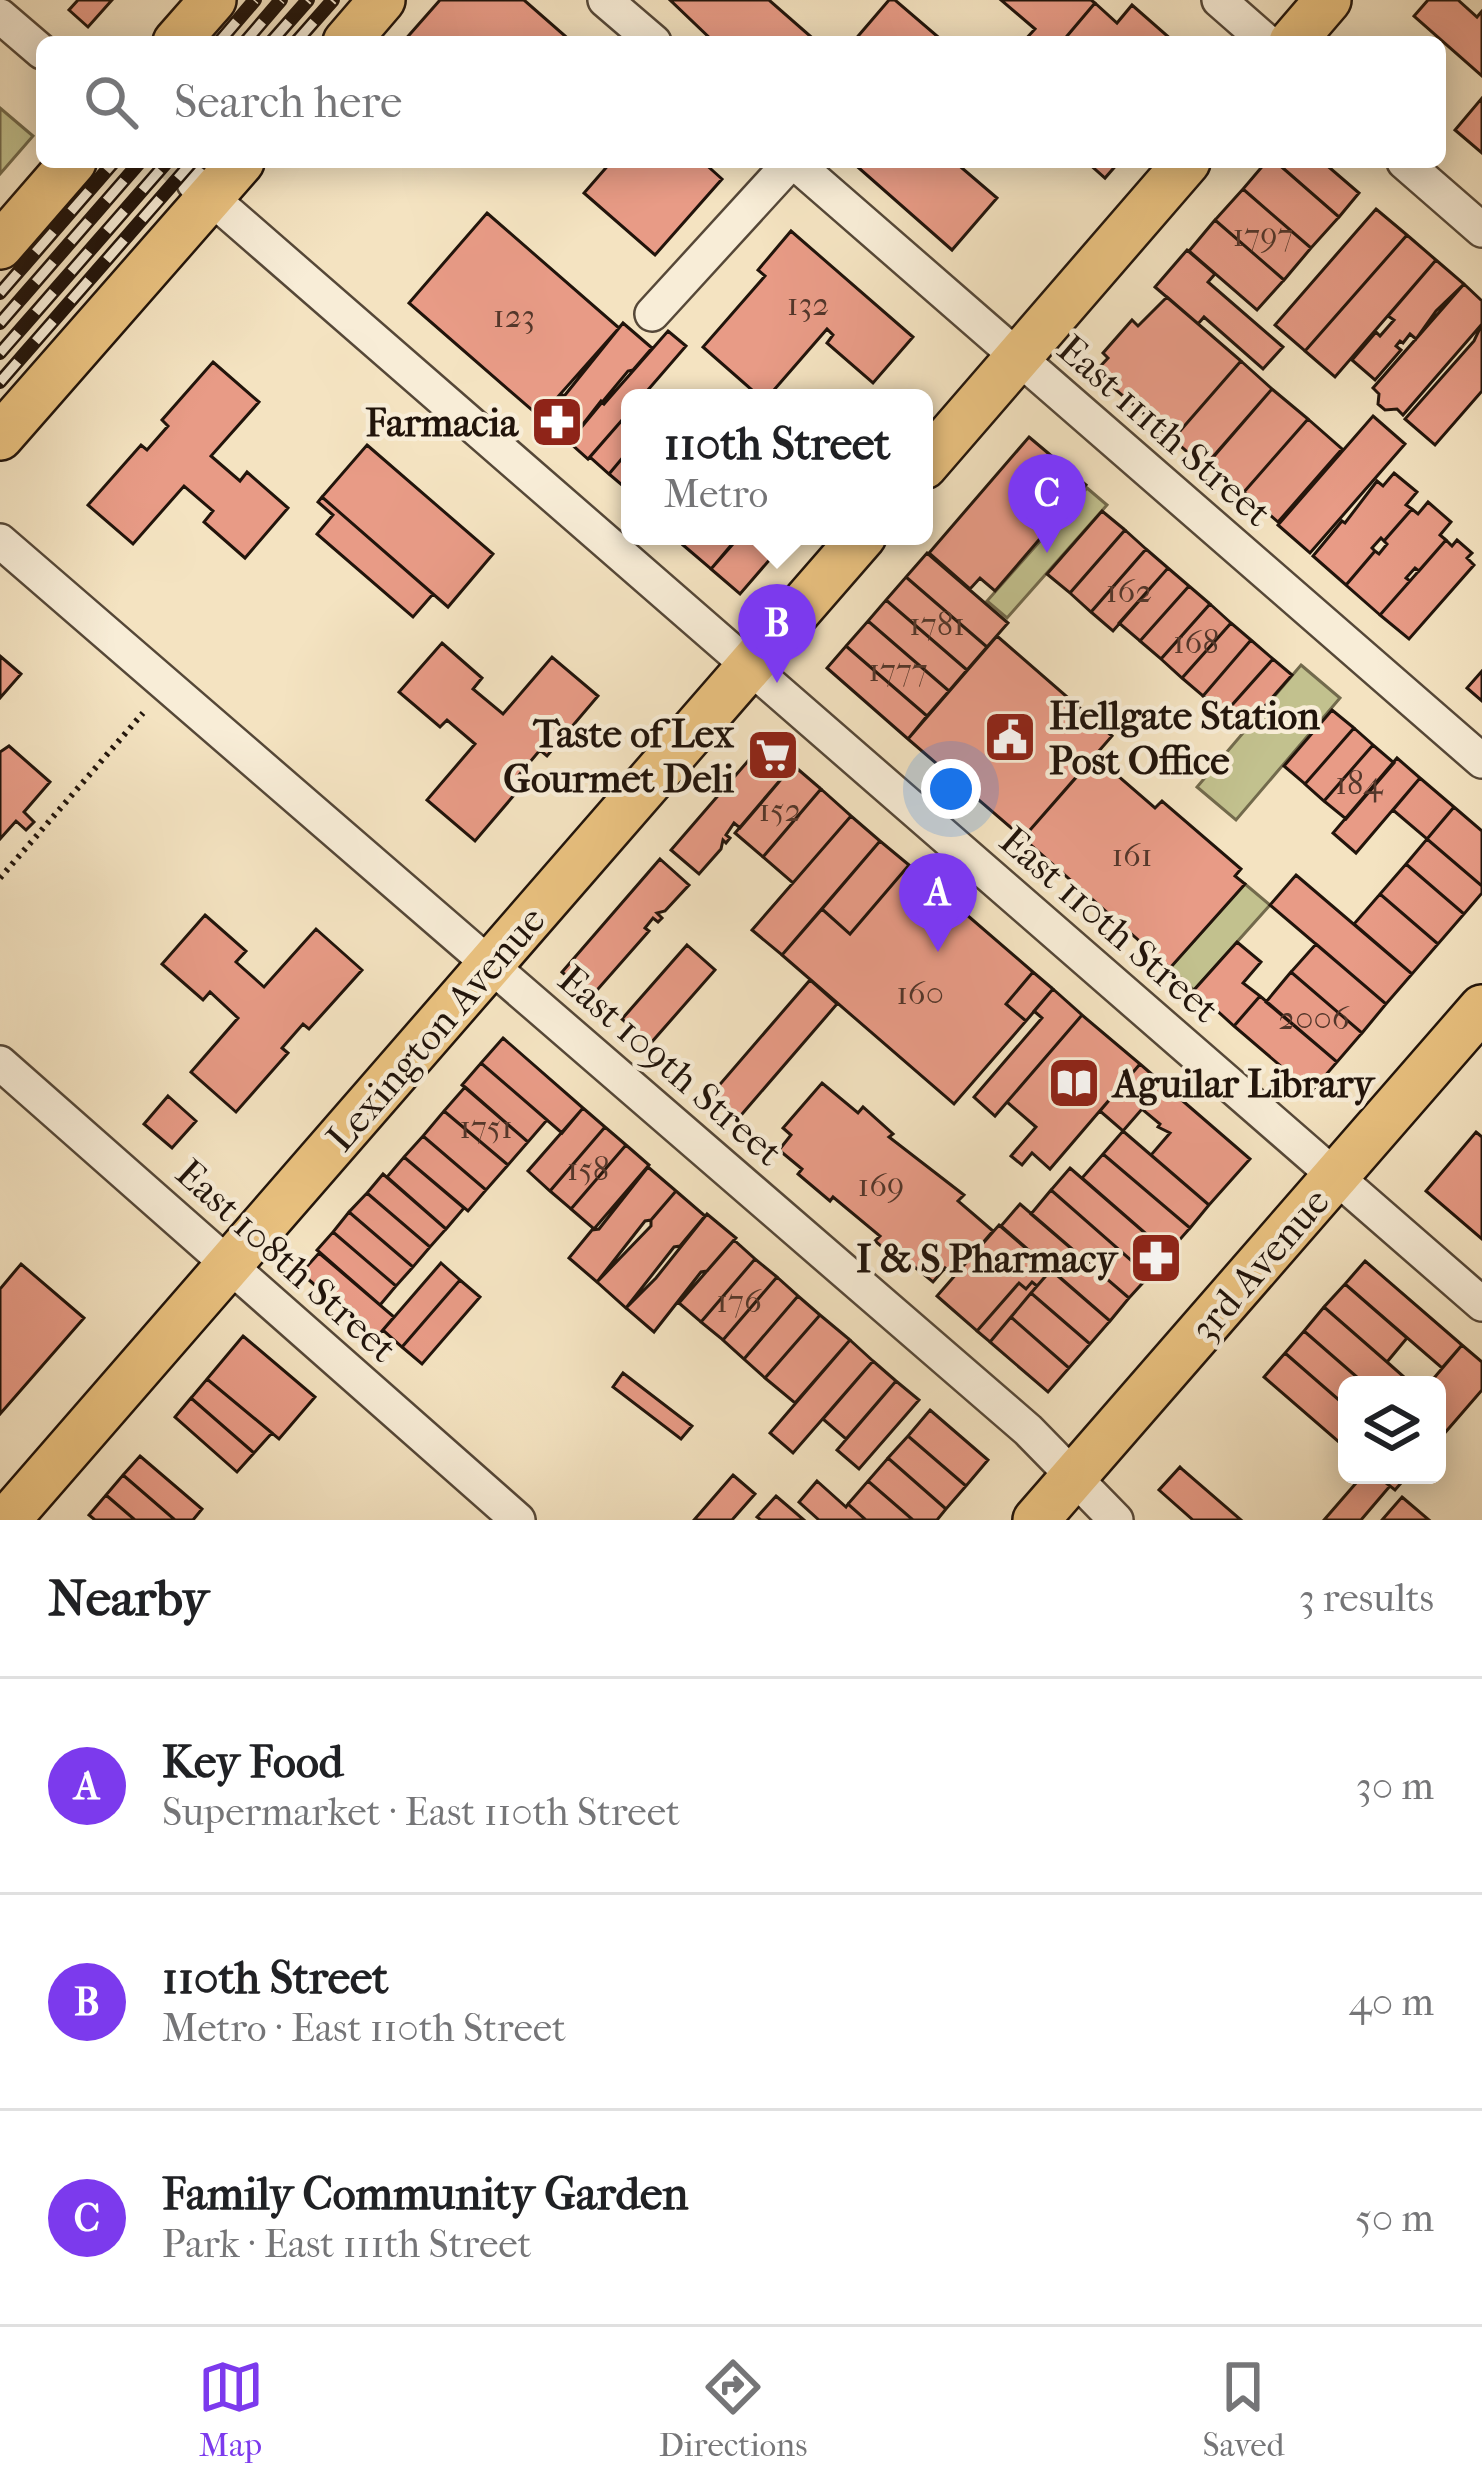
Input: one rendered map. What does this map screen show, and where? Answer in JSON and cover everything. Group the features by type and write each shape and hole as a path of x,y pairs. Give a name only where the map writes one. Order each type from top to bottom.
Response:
{"main road":[{"path":"181,36 213,0"},
{"path":"351,36 382,0"},
{"path":"1297,36 1328,0"},
{"path":"0,246 68,168"},
{"path":"0,436 202,190 233,168"},
{"path":"933,456 1182,168"},
{"name":"Lexington Avenue","path":"7,1520 854,545"},
{"name":"3rd Avenue","path":"1036,1520 1482,1009"}],"street":[{"path":"604,0 647,36"},
{"path":"1219,0 1260,36"},
{"path":"0,16 36,47"},
{"path":"652,314 786,168"},
{"name":"East 111th Street","path":"799,168 1482,761"},
{"path":"1411,168 1482,230"},
{"name":"East 110th Street","path":"202,190 1482,1304"},
{"name":"East 109th Street","path":"0,541 1028,1430 1116,1520"},
{"name":"East 108th Street","path":"0,1063 518,1520"}],"path":[{"path":"0,878 143,713"}],"shaded area":[{"path":"0,108 33,136 0,174"},
{"path":"1087,488 1107,505 1007,618 987,601"},
{"path":"1301,665 1340,698 1236,820 1197,787"},
{"path":"1245,884 1270,905 1194,990 1170,968"}],"building":[{"path":"78,0 112,0 88,27 69,10"},
{"path":"440,0 524,0 565,36 408,36"},
{"path":"670,0 769,0 810,36 708,36"},
{"path":"889,0 895,0 937,36 858,36"},
{"path":"1001,0 1095,3 1067,36 1029,36 1035,29"},
{"path":"1428,0 1458,0 1477,17 1482,11 1482,76 1446,44 1446,36 1437,36 1414,16"},
{"path":"1095,3 1117,23 1132,5 1167,36 1067,36"},
{"path":"1482,98 1482,153 1455,130"},
{"path":"606,168 710,168 722,179 655,255 584,193"},
{"path":"859,168 962,168 997,198 952,250"},
{"path":"1094,168 1114,168 1105,178"},
{"path":"1261,168 1283,168 1339,217 1311,248 1243,189"},
{"path":"1283,168 1330,168 1359,193 1339,217"},
{"path":"1243,189 1311,248 1284,280 1215,220"},
{"path":"1376,209 1407,235 1305,351 1275,325"},
{"path":"487,213 619,328 540,417 409,303"},
{"path":"1215,220 1284,280 1257,310 1189,251"},
{"path":"791,231 913,337 873,383 827,343 833,335 827,329 775,389 751,389 703,347 765,276 758,270"},
{"path":"1407,235 1436,260 1335,377 1305,351"},
{"path":"1187,250 1215,274 1208,282 1283,347 1263,369 1204,317 1198,324 1155,287"},
{"path":"1436,260 1464,284 1416,339 1410,334 1400,341 1396,346 1401,350 1375,380 1352,360 1376,332 1380,336 1394,320 1388,316"},
{"path":"1464,284 1482,301 1482,324 1403,415 1397,409 1385,410 1373,388"},
{"path":"1167,297 1241,361 1173,439 1095,372 1108,358 1103,353 1132,320 1138,326"},
{"path":"623,323 652,348 569,442 540,417 565,395"},
{"path":"1482,324 1482,391 1435,445 1405,419 1474,341"},
{"path":"668,331 686,346 649,389 621,389 621,421 588,459 569,442 601,401 604,404"},
{"path":"1241,361 1272,389 1204,467 1173,439"},
{"path":"213,362 259,402 211,456 240,481 247,472 288,508 245,558 204,522 213,511 184,486 133,544 88,505 141,445 147,450 168,426 162,420"},
{"path":"1272,389 1308,419 1244,492 1209,462"},
{"path":"1373,416 1405,444 1310,553 1278,525"},
{"path":"1308,419 1342,449 1278,522 1244,492"},
{"path":"621,421 621,460 609,474 590,457"},
{"path":"1029,437 1086,485 995,591 980,578 970,589 929,553"},
{"path":"367,445 493,554 448,607 322,497"},
{"path":"621,460 621,484 609,474"},
{"path":"1394,473 1417,492 1406,505 1412,509 1372,548 1375,551 1346,585 1313,556 1377,481 1383,486"},
{"path":"322,497 433,594 413,617 317,534 333,515 318,502"},
{"path":"1428,502 1451,522 1440,535 1446,540 1419,571 1415,568 1406,578 1410,581 1380,615 1346,585 1375,551 1379,554 1387,544 1384,541 1412,509 1418,514"},
{"path":"1102,511 1125,530 1070,593 1047,574"},
{"path":"1125,530 1146,549 1091,612 1070,593"},
{"path":"1446,540 1452,546 1457,540 1472,553 1467,558 1474,565 1409,639 1380,615"},
{"path":"683,545 731,545 711,569"},
{"path":"732,545 782,545 740,594 711,569"},
{"path":"1146,549 1168,568 1113,631 1091,612"},
{"path":"927,553 1008,623 987,647 906,577"},
{"path":"1168,568 1189,586 1140,641 1119,623"},
{"path":"906,577 987,647 967,670 886,600"},
{"path":"1189,586 1210,604 1161,659 1140,641"},
{"path":"886,600 967,670 949,691 868,621"},
{"path":"1210,604 1231,623 1182,678 1161,659"},
{"path":"868,621 949,691 927,716 846,646"},
{"path":"1231,623 1251,640 1203,696 1182,678"},
{"name":"Hellgate Station Post Office","path":"997,636 1112,736 1023,838 908,739"},
{"path":"1251,640 1273,659 1224,714 1203,696"},
{"path":"442,643 482,678 473,689 503,714 552,657 598,696 547,756 540,750 519,775 526,781 475,841 427,800 475,744 447,720 440,727 399,692"},
{"path":"846,646 927,716 908,739 827,668"},
{"path":"0,656 21,674 0,698"},
{"path":"1273,659 1292,675 1243,731 1224,714"},
{"path":"1482,671 1482,701 1467,688"},
{"path":"1332,710 1354,728 1305,784 1284,766"},
{"path":"1354,728 1373,745 1324,801 1305,784"},
{"path":"767,739 795,763 740,828 734,823 726,835 730,838 726,843 723,840 699,874 671,850"},
{"path":"1373,745 1394,763 1346,819 1324,801"},
{"path":"9,746 50,782 24,812 34,822 26,830 16,821 0,839 0,752"},
{"path":"1095,756 1155,808 1162,801 1241,869 1235,876 1245,884 1170,968 1023,838"},
{"path":"1397,758 1420,778 1356,853 1333,833"},
{"path":"793,765 821,789 763,857 735,833"},
{"path":"1420,778 1454,807 1427,839 1393,810"},
{"path":"821,789 851,816 793,883 763,857"},
{"path":"1454,807 1482,831 1482,886 1427,839"},
{"path":"851,816 880,841 782,955 752,930"},
{"path":"1427,839 1482,886 1482,893 1464,914 1406,864"},
{"path":"880,841 909,865 850,934 822,909"},
{"path":"660,859 689,885 665,911 657,913 662,918 658,922 653,918 645,928 649,931 591,997 562,972"},
{"path":"1406,864 1464,914 1438,944 1380,894"},
{"path":"909,865 1033,972 1006,1004 1026,1021 954,1104 782,955 822,909 850,934"},
{"path":"1296,875 1412,974 1386,1004 1270,905"},
{"path":"1380,894 1438,944 1412,974 1354,924"},
{"path":"205,915 246,951 236,962 264,987 316,929 362,970 309,1029 303,1024 282,1048 288,1053 236,1112 191,1072 238,1018 210,992 203,1000 162,964"},
{"path":"1237,942 1261,962 1243,983 1260,996 1234,1026 1194,990"},
{"path":"1316,944 1386,1004 1362,1033 1291,972"},
{"path":"687,945 715,970 650,1044 622,1019"},
{"path":"1033,972 1053,989 1026,1021 1006,1004"},
{"path":"1291,972 1362,1033 1337,1062 1266,1002"},
{"path":"810,980 837,1004 736,1121 709,1097"},
{"path":"1053,989 1082,1015 995,1116 974,1097 1042,1018 1034,1011"},
{"path":"1260,996 1337,1062 1311,1092 1234,1026"},
{"name":"Aguilar Library","path":"1082,1015 1140,1064 1050,1169 1032,1153 1022,1165 1011,1156 1036,1127 1007,1102"},
{"path":"503,1038 583,1108 562,1133 481,1063"},
{"path":"481,1063 547,1120 528,1142 462,1085"},
{"path":"1140,1064 1250,1159 1209,1205 1151,1155 1170,1133 1160,1124 1142,1109 1123,1131 1100,1111"},
{"path":"822,1083 858,1113 863,1107 893,1134 889,1137 964,1195 958,1201 993,1231 954,1276 945,1268 933,1282 911,1264 907,1268 875,1241 880,1236 798,1174 802,1169 779,1150 791,1135 783,1128"},
{"path":"465,1087 528,1142 508,1165 444,1111"},
{"path":"168,1096 196,1121 172,1148 144,1124"},
{"path":"583,1108 605,1127 550,1191 528,1171"},
{"path":"444,1111 508,1165 486,1190 423,1136"},
{"path":"605,1127 626,1145 571,1209 550,1191"},
{"path":"1123,1131 1209,1205 1190,1228 1103,1154"},
{"path":"1476,1132 1482,1137 1482,1239 1426,1191"},
{"path":"423,1136 486,1190 468,1211 404,1157"},
{"path":"626,1145 649,1165 594,1229 571,1209"},
{"path":"1103,1154 1190,1228 1168,1253 1082,1178"},
{"path":"404,1157 464,1208 446,1229 387,1177"},
{"path":"648,1167 676,1191 645,1221 597,1282 569,1258 592,1230 599,1229"},
{"path":"1070,1168 1168,1253 1149,1276 1051,1190"},
{"path":"383,1174 446,1229 430,1247 367,1193"},
{"path":"1051,1190 1149,1276 1129,1298 1031,1214"},
{"path":"676,1191 705,1216 626,1308 597,1282 651,1226"},
{"path":"367,1193 430,1247 413,1267 349,1212"},
{"path":"1020,1204 1129,1298 1110,1321 1001,1226"},
{"path":"349,1212 413,1267 396,1286 333,1232"},
{"path":"707,1214 736,1238 701,1272 654,1332 626,1308"},
{"path":"999,1225 1051,1270 1037,1286 1032,1282 1026,1289 1019,1283 977,1331 937,1296"},
{"path":"333,1232 396,1286 380,1305 317,1250"},
{"path":"734,1240 755,1259 701,1322 679,1303"},
{"path":"319,1253 394,1317 376,1338 301,1273"},
{"path":"755,1259 777,1277 723,1340 701,1322"},
{"path":"1365,1261 1462,1345 1442,1368 1345,1284"},
{"path":"441,1263 460,1280 402,1347 383,1330"},
{"path":"21,1264 84,1318 0,1414 0,1289"},
{"path":"1051,1270 1110,1321 1090,1344 1031,1293"},
{"path":"777,1277 798,1296 744,1359 723,1340"},
{"path":"460,1280 480,1297 422,1364 402,1347"},
{"path":"1032,1282 1037,1286 990,1342 977,1331 1019,1283 1026,1289"},
{"path":"1345,1284 1407,1338 1387,1362 1324,1307"},
{"path":"1031,1293 1090,1344 1069,1368 1011,1317"},
{"path":"798,1296 820,1315 765,1378 744,1359"},
{"path":"1324,1307 1403,1376 1356,1376 1304,1331"},
{"path":"820,1315 850,1340 795,1403 765,1378"},
{"path":"1011,1317 1069,1368 1048,1392 990,1342"},
{"path":"1304,1331 1356,1376 1338,1376 1338,1399 1285,1353"},
{"path":"243,1336 315,1397 279,1439 207,1379"},
{"path":"850,1340 873,1361 793,1453 770,1433"},
{"path":"1462,1345 1482,1362 1482,1390 1446,1432 1446,1376 1436,1376"},
{"path":"1285,1353 1338,1399 1338,1441 1264,1377"},
{"path":"873,1361 896,1381 846,1439 823,1419"},
{"path":"623,1373 692,1426 681,1439 613,1387"},
{"path":"207,1379 272,1433 254,1453 191,1398"},
{"path":"896,1381 919,1400 859,1469 837,1450"},
{"path":"191,1398 254,1453 237,1472 175,1417"},
{"path":"930,1410 988,1460 966,1486 908,1436"},
{"path":"908,1436 966,1486 946,1509 888,1458"},
{"path":"140,1456 202,1509 193,1520 175,1520 123,1475"},
{"path":"888,1458 946,1509 937,1520 913,1520 868,1481"},
{"path":"1180,1467 1241,1520 1193,1520 1159,1490"},
{"path":"123,1475 175,1520 135,1520 106,1495"},
{"path":"733,1475 755,1494 732,1520 694,1520"},
{"path":"817,1481 866,1520 819,1520 799,1502"},
{"path":"868,1481 913,1520 866,1520 848,1504"},
{"path":"1355,1484 1390,1486 1361,1520 1324,1520"},
{"path":"106,1495 135,1520 95,1520 89,1515"},
{"path":"776,1496 804,1520 757,1517"},
{"path":"1402,1497 1429,1520 1382,1520"}],"tunnel":[{"path":"176,168 194,183"}],"railway":[{"path":"224,36 255,0"},
{"path":"250,36 281,0"},
{"path":"276,36 308,0"},
{"path":"301,36 333,0"},
{"path":"0,293 109,168"},
{"path":"0,323 135,168"},
{"path":"0,353 162,168"},
{"path":"0,382 187,168"}],"place":[{"name":"Farmacia","path":"557,422"},
{"name":"Family Community Garden","path":"1047,553"},
{"name":"110th Street","path":"777,683"},
{"name":"Hellgate Station Post Office","path":"1010,737"},
{"name":"Taste of Lex Gourmet Deli","path":"773,755"},
{"name":"Key Food","path":"938,952"},
{"name":"Aguilar Library","path":"1074,1083"},
{"name":"I & S Pharmacy","path":"1156,1258"}]}
